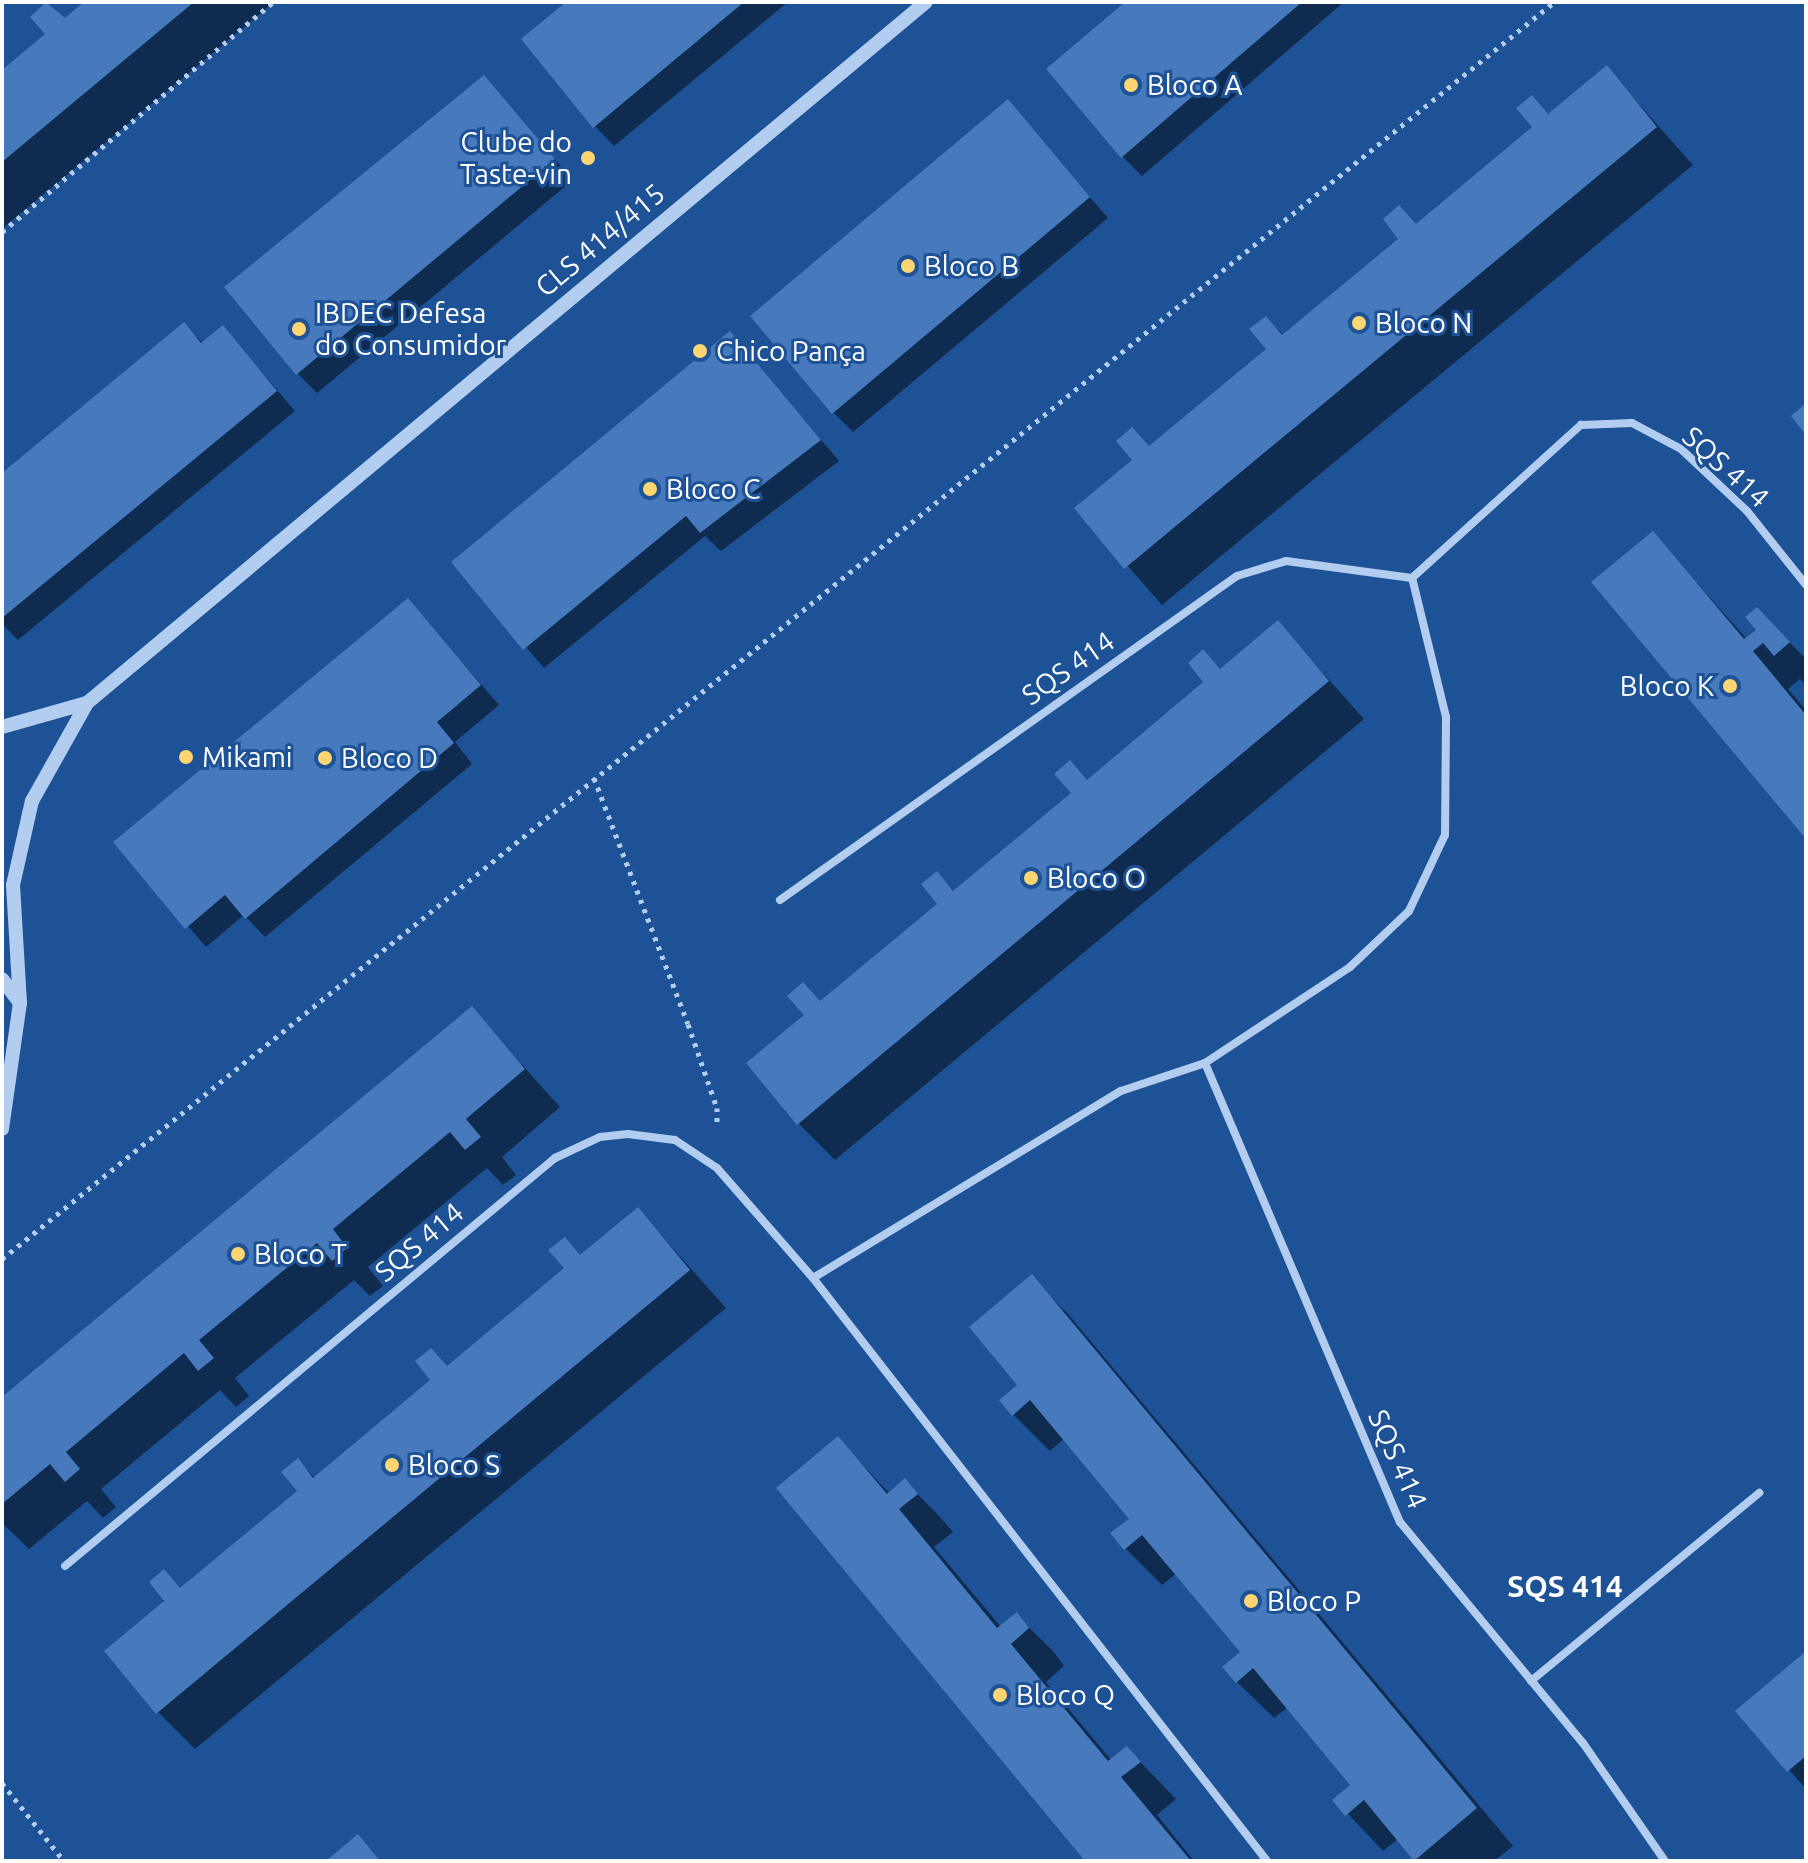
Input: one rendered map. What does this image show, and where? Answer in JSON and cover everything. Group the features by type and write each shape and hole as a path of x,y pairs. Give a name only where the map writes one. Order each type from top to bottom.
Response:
{"street":[{"name":"CLS 414/415","path":"87,703 926,2"},
{"name":"SQS 414","path":"780,900 1237,576 1286,561 1412,578 1581,425 1632,423 1681,449 1747,511 1806,585"},
{"path":"813,1278 1121,1091 1205,1063 1350,967 1409,911 1445,835 1446,717 1412,578"},
{"path":"2,727 87,703"},
{"path":"2,1129 20,1003 13,885 29,815 87,703"},
{"path":"2,979 20,1003"},
{"name":"SQS 414","path":"1205,1063 1400,1522 1583,1743 1665,1861"},
{"name":"SQS 414","path":"65,1566 555,1158 600,1137 628,1134 675,1140 717,1168 813,1278 1267,1861"},
{"path":"1531,1681 1759,1493"}],"path":[{"path":"2,232 273,2"},
{"path":"2,1259 1554,2"},
{"path":"594,778 717,1108 717,1168"},
{"path":"2,1783 64,1861"}],"building":[{"path":"46,2 65,18 84,2 194,2 2,162 2,70 45,34 30,17"},
{"path":"566,2 744,2 593,128 521,39"},
{"name":"Bloco A","path":"1125,2 1302,2 1121,158 1046,69"},
{"name":"Bloco N","path":"1607,65 1657,127 1124,569 1074,508 1132,460 1116,441 1132,427 1149,446 1266,349 1249,329 1266,316 1282,335 1398,239 1383,219 1399,205 1416,224 1532,127 1516,108 1532,95 1548,114"},
{"path":"484,75 555,159 296,375 224,287"},
{"name":"Bloco B","path":"1008,99 1090,197 832,414 750,316"},
{"path":"184,322 201,343 223,325 277,391 2,618 2,473"},
{"name":"Bloco C","path":"730,331 821,440 700,533 686,516 523,650 451,562"},
{"path":"1806,403 1806,435 1791,416"},
{"name":"Bloco K","path":"1653,531 1744,639 1756,630 1745,617 1757,607 1790,642 1774,656 1763,643 1753,651 1806,715 1806,839 1591,582"},
{"name":"Bloco D","path":"408,598 481,685 437,722 454,743 245,919 225,895 185,929 113,842"},
{"name":"Bloco O","path":"1278,620 1329,681 797,1125 746,1063 804,1015 787,996 803,982 820,1001 937,904 921,884 937,871 953,891 1071,793 1054,774 1070,760 1087,780 1203,682 1188,663 1203,649 1220,669"},
{"name":"Bloco T","path":"472,1006 525,1069 466,1119 481,1137 465,1150 450,1132 333,1229 347,1248 332,1261 317,1243 199,1340 214,1358 198,1371 184,1353 66,1452 80,1469 65,1482 50,1464 2,1504 2,1397"},
{"name":"Bloco S","path":"638,1207 690,1270 156,1714 104,1651 164,1601 149,1582 164,1569 180,1588 297,1491 281,1472 298,1458 313,1478 430,1380 415,1361 431,1348 447,1366 564,1268 548,1250 565,1237 580,1255"},
{"name":"Bloco P","path":"1032,1274 1477,1808 1414,1861 1364,1800 1345,1816 1332,1800 1350,1785 1253,1668 1236,1683 1222,1667 1240,1652 1142,1535 1124,1550 1110,1533 1129,1519 1030,1400 1012,1416 999,1400 1017,1385 969,1327"},
{"name":"Bloco Q","path":"838,1436 887,1494 905,1478 918,1494 899,1509 997,1628 1017,1612 1029,1628 1011,1644 1108,1761 1127,1746 1141,1762 1121,1777 1191,1861 1085,1861 776,1488"},
{"path":"1806,1651 1806,1756 1787,1772 1735,1711"},
{"path":"358,1834 380,1861 326,1861"}],"place":[{"name":"Bloco A","path":"1131,85"},
{"name":"Clube do Taste-vin","path":"588,158"},
{"name":"Bloco B","path":"908,266"},
{"name":"Bloco N","path":"1359,323"},
{"name":"IBDEC Defesa do Consumidor","path":"299,329"},
{"name":"Chico Pança","path":"700,351"},
{"name":"Bloco C","path":"650,489"},
{"name":"Bloco K","path":"1730,686"},
{"name":"Mikami","path":"186,757"},
{"name":"Bloco D","path":"325,758"},
{"name":"Bloco O","path":"1031,878"},
{"name":"Bloco T","path":"238,1254"},
{"name":"Bloco S","path":"392,1465"},
{"name":"Bloco P","path":"1251,1601"},
{"name":"Bloco Q","path":"1000,1695"}],"district":[{"name":"SQS 414","path":"1565,1586"}]}
